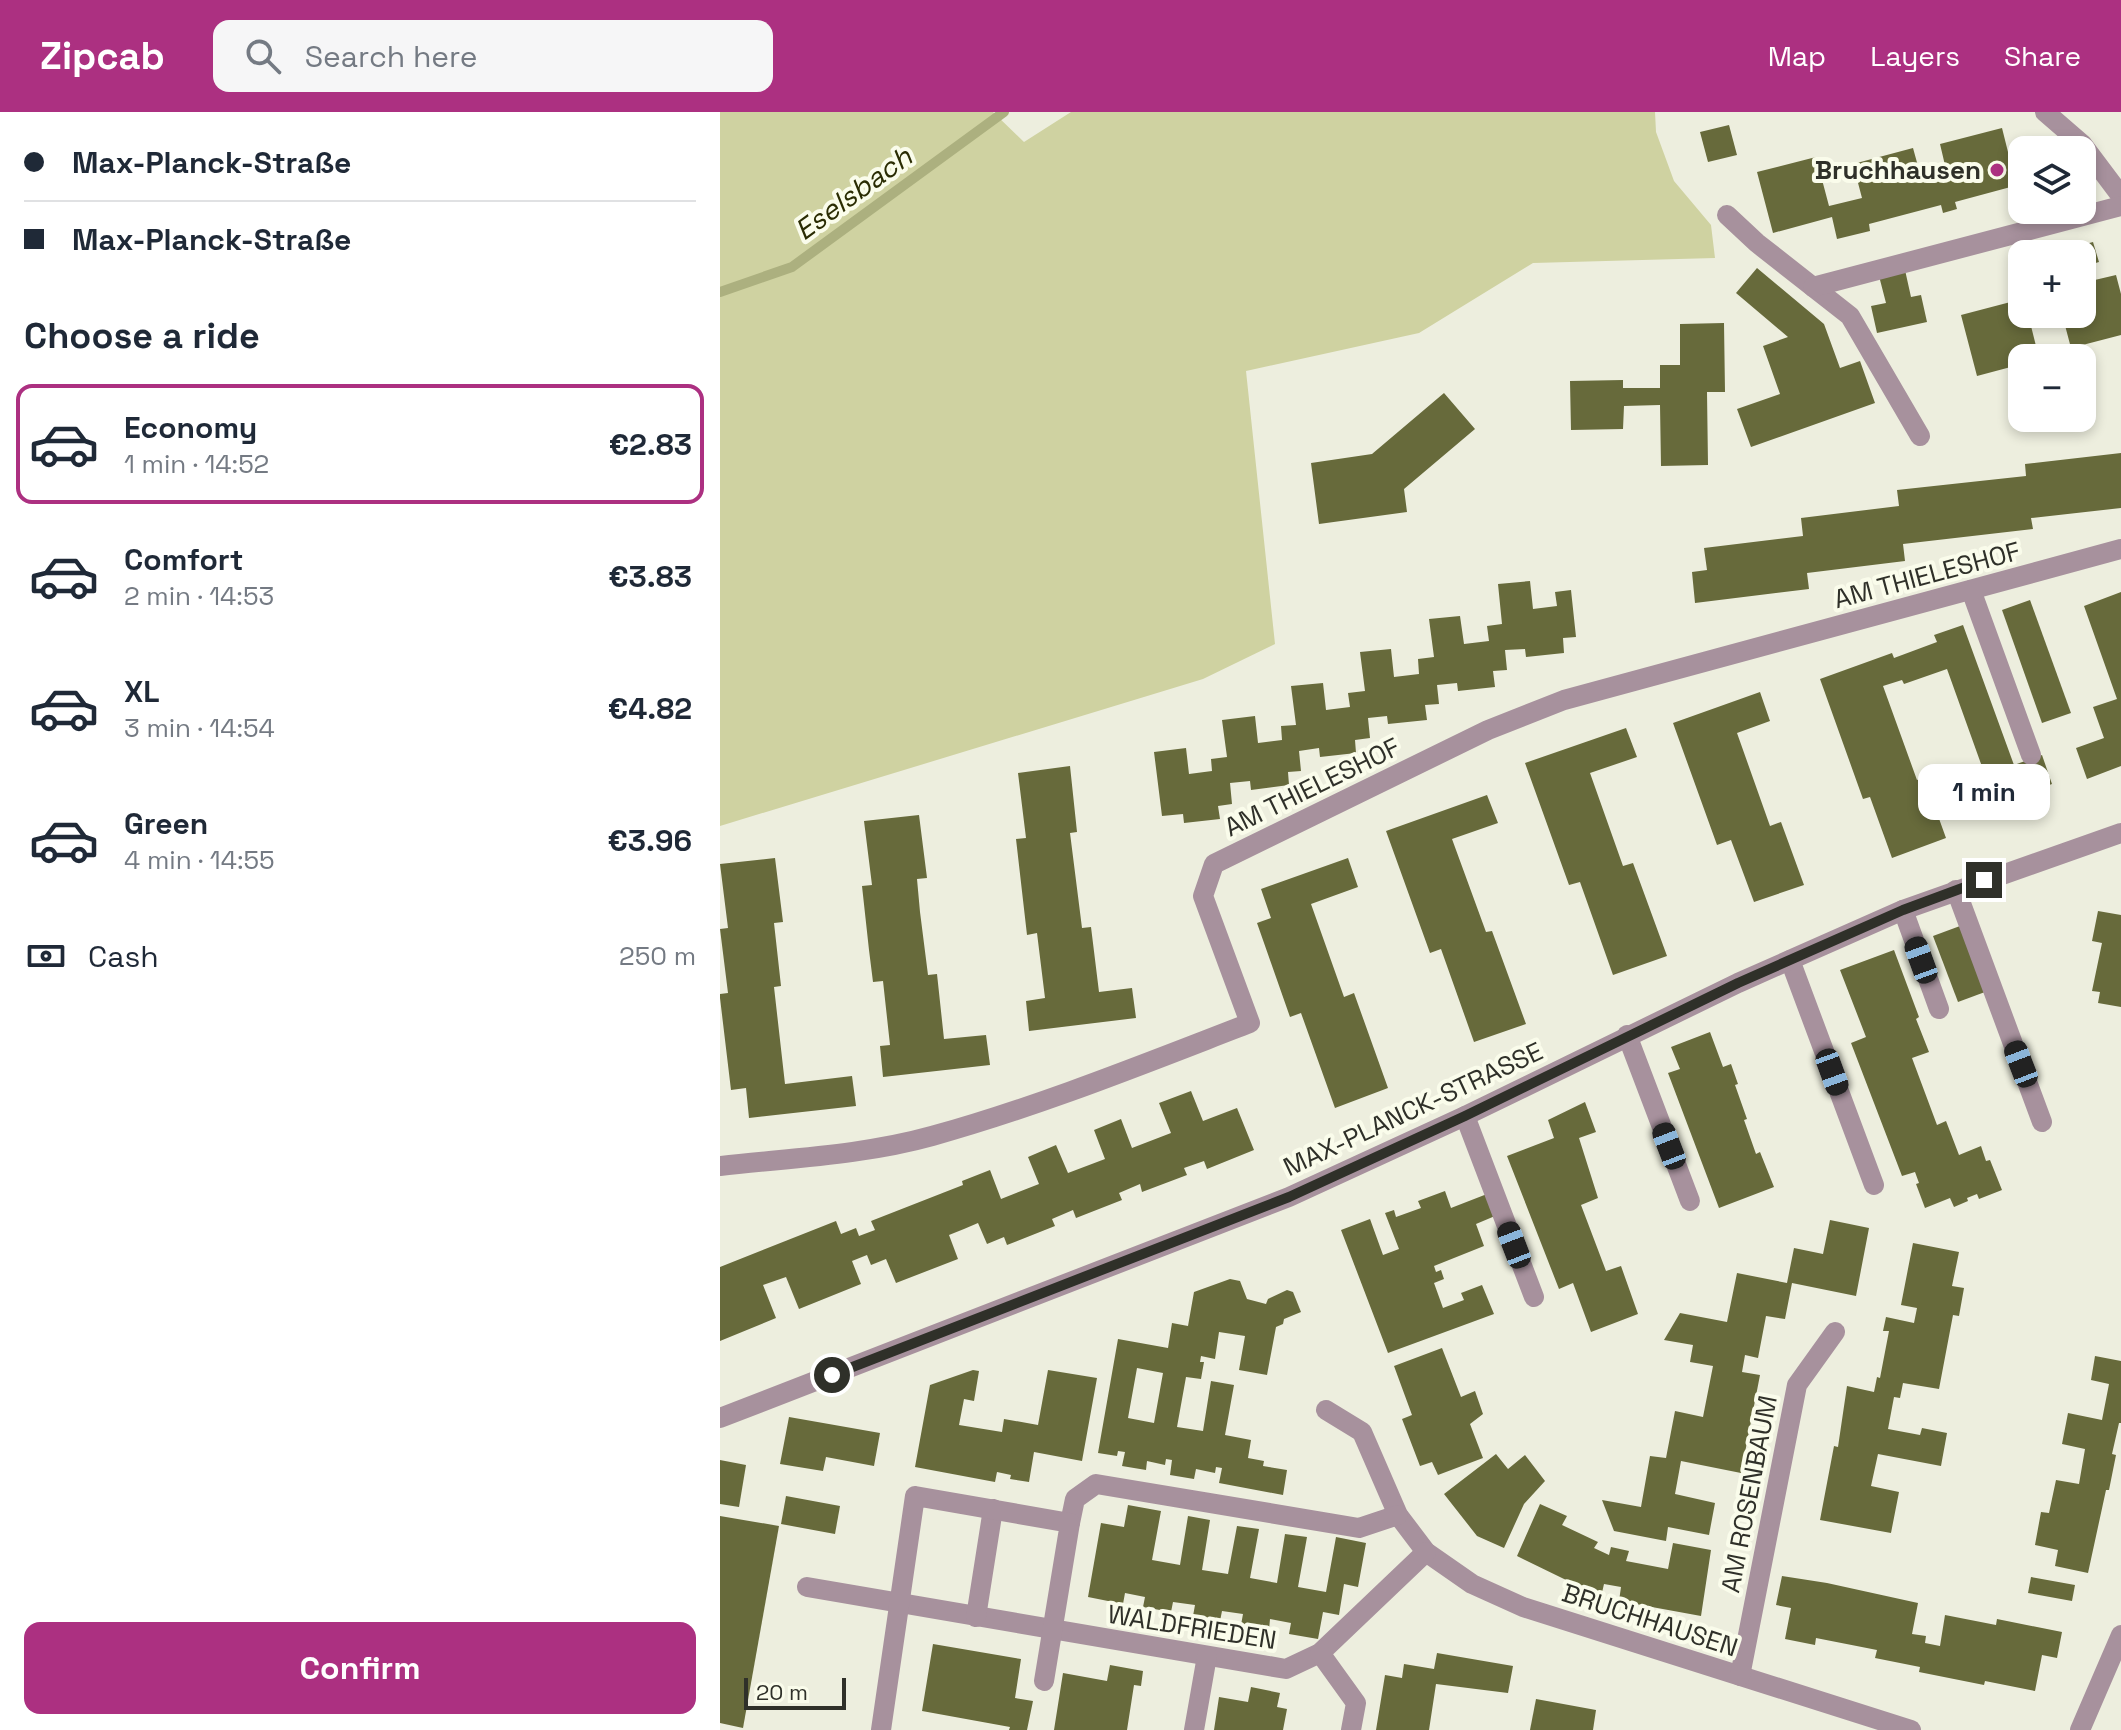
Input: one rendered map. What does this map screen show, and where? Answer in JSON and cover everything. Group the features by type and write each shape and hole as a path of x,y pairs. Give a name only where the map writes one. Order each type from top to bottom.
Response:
{"street":[{"path":"2045,112 2082,144 2121,196"},
{"path":"1813,287 2121,206"},
{"path":"1727,215 1757,243 1850,316 1920,436"},
{"name":"AM THIELESHOF","path":"720,1166 868,1149 931,1137 1018,1109 1250,1023 1203,896 1214,864 1488,730 1564,700 2121,549"},
{"path":"1971,590 2031,755"},
{"name":"MAX-PLANCK-STRASSE","path":"720,1418 1289,1197 1465,1116 1627,1035 1903,910 2121,833"},
{"path":"1956,890 2042,1122"},
{"path":"1903,910 1939,1009"},
{"path":"1790,960 1874,1185"},
{"path":"1627,1035 1690,1201"},
{"path":"1465,1116 1534,1297"},
{"name":"AM ROSENBAUM","path":"1740,1676 1797,1385 1835,1332"},
{"name":"BRUCHHAUSEN","path":"1326,1410 1362,1432 1398,1515 1426,1552 1472,1584 1523,1607 1911,1730"},
{"path":"1044,1681 1075,1499 1096,1484 1359,1528 1398,1515"},
{"path":"881,1730 915,1496 1070,1523"},
{"path":"976,1617 993,1509"},
{"name":"WALDFRIEDEN","path":"807,1587 1286,1669 1320,1653 1426,1552"},
{"path":"2080,1730 2121,1635"},
{"path":"1320,1653 1356,1703 1351,1730"},
{"path":"1194,1730 1207,1656"}],"green space":[{"path":"720,112 993,112 1024,142 1071,112 1655,112 1656,132 1674,181 1711,225 1715,258 1533,263 1419,333 1246,371 1275,644 1203,679 720,826"}],"building":[{"path":"1729,125 1737,155 1708,162 1700,132"},
{"path":"2002,128 2008,152 2008,188 1955,202 1957,209 1943,213 1941,205 1869,224 1870,231 1837,239 1832,217 1773,233 1757,172 1816,157 1829,206 1862,198 1853,164 1913,148 1921,177 1933,174 1935,181 1948,178 1940,144"},
{"path":"1757,268 1824,324 1840,368 1860,361 1875,403 1751,447 1737,409 1780,394 1763,346 1788,337 1736,293"},
{"path":"1905,270 1911,297 1921,295 1927,322 1877,333 1871,306 1886,303 1879,276"},
{"path":"2116,275 2121,294 2121,335 2086,344 2070,344 2066,328 2096,328 2096,280"},
{"path":"2008,303 2008,328 2032,328 2036,344 2008,344 2008,368 1977,376 1961,315"},
{"path":"1724,323 1725,392 1707,392 1708,465 1661,466 1660,405 1624,406 1623,429 1571,430 1570,381 1623,380 1623,388 1660,388 1660,365 1680,365 1680,324"},
{"path":"1444,393 1475,429 1404,489 1407,512 1319,524 1311,463 1372,454"},
{"path":"2121,453 2121,508 2031,518 2033,529 1903,544 1905,561 1807,573 1809,589 1695,603 1692,572 1707,570 1704,548 1803,536 1801,518 1899,506 1897,490 2026,476 2025,464"},
{"path":"1530,581 1533,609 1557,606 1555,592 1571,590 1576,637 1563,638 1564,653 1526,657 1525,649 1505,650 1507,670 1493,671 1495,687 1458,691 1457,683 1437,685 1439,704 1425,705 1427,720 1388,724 1387,716 1368,718 1370,738 1355,740 1356,753 1320,757 1319,748 1299,751 1301,771 1288,772 1289,785 1251,790 1250,781 1230,783 1232,804 1218,806 1220,819 1184,823 1183,814 1162,816 1154,752 1186,748 1189,774 1212,771 1211,759 1227,757 1222,720 1255,716 1258,743 1282,740 1281,726 1296,725 1291,686 1323,683 1326,710 1350,707 1348,693 1365,691 1360,652 1391,649 1394,677 1419,674 1418,659 1434,657 1429,619 1460,616 1464,644 1489,641 1487,626 1502,624 1498,584"},
{"path":"2121,592 2121,766 2087,779 2076,748 2104,738 2093,707 2117,699 2084,606"},
{"path":"2030,600 2071,713 2042,723 2002,610"},
{"path":"1963,625 2014,765 1985,775 1947,669 1904,684 1902,680 1883,686 1917,780 1924,777 1946,838 1892,858 1870,797 1863,799 1820,679 1892,653 1894,658 1937,642 1934,635"},
{"path":"1760,692 1770,721 1737,733 1770,826 1781,822 1804,885 1754,902 1731,840 1717,845 1673,723"},
{"path":"1626,728 1637,757 1590,773 1623,866 1633,863 1667,956 1613,975 1580,882 1569,885 1525,763"},
{"path":"2042,755 2052,784 2024,794 2014,765"},
{"path":"1070,766 1077,832 1070,833 1082,928 1091,927 1099,992 1132,988 1136,1018 1029,1031 1026,1001 1045,998 1037,933 1027,935 1016,839 1026,838 1018,773"},
{"path":"1487,795 1498,823 1452,839 1486,932 1492,931 1526,1024 1474,1042 1441,949 1430,953 1386,831"},
{"path":"919,815 927,878 917,879 920,912 928,975 937,974 944,1039 986,1035 990,1065 883,1077 880,1046 890,1045 883,981 873,982 869,950 862,886 872,885 864,821"},
{"path":"775,858 783,922 774,923 781,986 774,987 785,1084 852,1076 856,1106 749,1118 746,1088 731,1090 720,998 720,994 728,993 720,929 728,928 720,864"},
{"path":"1348,858 1358,887 1311,904 1344,997 1354,993 1388,1088 1335,1108 1301,1013 1290,1017 1257,923 1271,918 1261,889"},
{"path":"2098,911 2121,915 2121,1007 2098,1003 2100,992 2092,991 2102,943 2092,941"},
{"path":"1960,926 1985,992 1958,1002 1933,936"},
{"path":"1894,950 1929,1052 1912,1058 1937,1125 1946,1121 1959,1155 1981,1146 2002,1190 1979,1199 1977,1194 1954,1207 1950,1198 1925,1208 1915,1172 1902,1176 1851,1043 1866,1037 1840,970"},
{"path":"1710,1032 1723,1067 1731,1064 1747,1119 1744,1120 1756,1154 1760,1152 1774,1187 1719,1208 1668,1073 1680,1069 1671,1047"},
{"path":"1191,1091 1203,1121 1237,1108 1254,1150 1207,1169 1204,1161 1184,1168 1187,1175 1142,1192 1140,1184 1119,1193 1122,1200 1076,1218 1073,1210 1052,1219 1055,1226 1007,1245 1004,1237 987,1244 978,1223 949,1235 958,1259 896,1283 886,1259 871,1265 867,1255 852,1261 861,1284 799,1309 786,1277 763,1285 776,1318 720,1341 720,1267 836,1221 841,1234 856,1228 859,1236 875,1230 871,1221 963,1185 962,1181 990,1170 1001,1199 1039,1184 1028,1157 1056,1145 1068,1173 1105,1159 1094,1130 1121,1119 1132,1148 1171,1133 1159,1103"},
{"path":"1585,1102 1596,1132 1579,1138 1598,1198 1581,1205 1606,1271 1621,1266 1638,1314 1591,1332 1573,1283 1559,1289 1507,1156 1554,1138 1548,1120"},
{"path":"1445,1191 1451,1208 1487,1194 1495,1216 1476,1224 1484,1246 1434,1266 1436,1272 1441,1270 1444,1279 1434,1283 1443,1308 1464,1300 1461,1293 1482,1285 1494,1314 1388,1353 1341,1230 1370,1219 1383,1255 1399,1249 1385,1213 1394,1210 1396,1217 1421,1208 1418,1201"},
{"path":"1830,1220 1869,1228 1856,1296 1792,1283 1785,1319 1766,1316 1758,1358 1745,1355 1742,1372 1760,1375 1741,1473 1681,1461 1675,1494 1715,1503 1709,1535 1668,1527 1666,1541 1614,1531 1602,1500 1641,1507 1650,1456 1666,1458 1675,1411 1703,1417 1713,1366 1690,1362 1693,1345 1664,1340 1680,1313 1727,1322 1737,1273 1787,1283 1794,1248 1823,1254"},
{"path":"1913,1243 1959,1252 1952,1286 1964,1288 1959,1316 1953,1315 1939,1389 1903,1383 1900,1398 1894,1397 1888,1429 1920,1435 1922,1428 1947,1433 1941,1466 1878,1454 1871,1486 1899,1492 1891,1533 1820,1520 1834,1446 1838,1447 1847,1386 1874,1392 1877,1377 1880,1378 1889,1331 1883,1331 1886,1317 1914,1323 1917,1308 1901,1305"},
{"path":"1230,1279 1240,1281 1247,1299 1266,1304 1268,1299 1287,1290 1293,1292 1301,1312 1284,1319 1283,1324 1276,1327 1267,1375 1239,1370 1245,1336 1219,1332 1215,1359 1201,1356 1200,1362 1204,1362 1201,1379 1186,1377 1177,1427 1203,1431 1211,1381 1234,1385 1225,1435 1251,1440 1248,1458 1264,1461 1263,1466 1287,1470 1283,1495 1219,1483 1222,1468 1216,1467 1215,1473 1196,1469 1194,1479 1170,1475 1172,1460 1166,1459 1165,1465 1147,1461 1146,1470 1122,1466 1125,1452 1118,1451 1117,1456 1098,1453 1118,1339 1168,1348 1172,1323 1188,1326 1194,1292","holes":["1137,1368 1163,1373 1154,1423 1128,1418"]},
{"path":"1442,1348 1461,1397 1475,1391 1483,1414 1470,1424 1483,1458 1438,1475 1432,1462 1420,1466 1402,1419 1412,1415 1394,1366"},
{"path":"2095,1356 2121,1361 2121,1423 2112,1454 2116,1455 2109,1490 2106,1490 2088,1573 2055,1566 2058,1550 2035,1545 2041,1512 2049,1513 2056,1480 2079,1484 2085,1449 2062,1444 2068,1413 2102,1420 2109,1384 2091,1380"},
{"path":"973,1370 979,1371 974,1401 964,1399 959,1425 1002,1432 1004,1419 1038,1425 1048,1370 1097,1378 1082,1461 1034,1452 1029,1482 1010,1479 1011,1475 997,1472 995,1482 915,1467 930,1385"},
{"path":"789,1417 880,1433 874,1466 826,1457 823,1471 780,1464"},
{"path":"1496,1454 1508,1469 1525,1455 1545,1481 1524,1504 1504,1548 1477,1536 1444,1494"},
{"path":"720,1460 746,1465 739,1507 720,1504"},
{"path":"786,1496 840,1506 835,1534 781,1524"},
{"path":"1540,1504 1567,1516 1562,1525 1598,1542 1594,1548 1609,1555 1611,1547 1629,1551 1626,1561 1668,1569 1673,1543 1711,1550 1701,1616 1619,1601 1621,1587 1604,1584 1601,1597 1517,1556"},
{"path":"1128,1505 1161,1511 1152,1560 1180,1565 1188,1516 1210,1520 1202,1570 1228,1574 1237,1526 1259,1529 1250,1578 1277,1583 1285,1534 1307,1537 1298,1587 1326,1592 1336,1537 1366,1543 1358,1587 1344,1584 1339,1615 1323,1612 1318,1639 1289,1634 1291,1623 1270,1619 1269,1630 1241,1625 1243,1614 1222,1611 1220,1621 1193,1616 1195,1605 1173,1602 1171,1612 1143,1607 1145,1597 1125,1593 1123,1604 1088,1597 1101,1523 1124,1527"},
{"path":"720,1516 779,1526 743,1728 720,1723"},
{"path":"1782,1576 1918,1603 1912,1634 1926,1636 1925,1643 1940,1646 1945,1615 1996,1625 1997,1619 2062,1632 2057,1658 2042,1655 2035,1691 1919,1672 1920,1667 1875,1658 1877,1650 1816,1638 1815,1645 1785,1639 1791,1608 1776,1605"},
{"path":"2031,1577 2075,1585 2072,1601 2028,1593"},
{"path":"933,1644 1021,1659 1015,1698 1033,1701 1027,1730 1009,1730 1010,1727 922,1711"},
{"path":"1437,1653 1513,1666 1508,1693 1436,1684 1429,1730 1376,1730 1385,1675 1402,1678 1404,1664 1434,1669"},
{"path":"1110,1665 1143,1671 1141,1686 1134,1685 1127,1730 1054,1730 1063,1673 1107,1681"},
{"path":"1251,1687 1280,1693 1277,1707 1287,1709 1283,1730 1214,1730 1219,1697 1248,1702"},
{"path":"1536,1699 1596,1710 1593,1730 1530,1730"}],"waterway":[{"name":"Eselsbach","path":"720,292 792,267 1004,112"}],"place":[{"name":"Bruchhausen","path":"1997,170"}],"route":[{"path":"832,1375 1289,1197 1465,1116 1738,983 1903,910 1984,880"}]}
